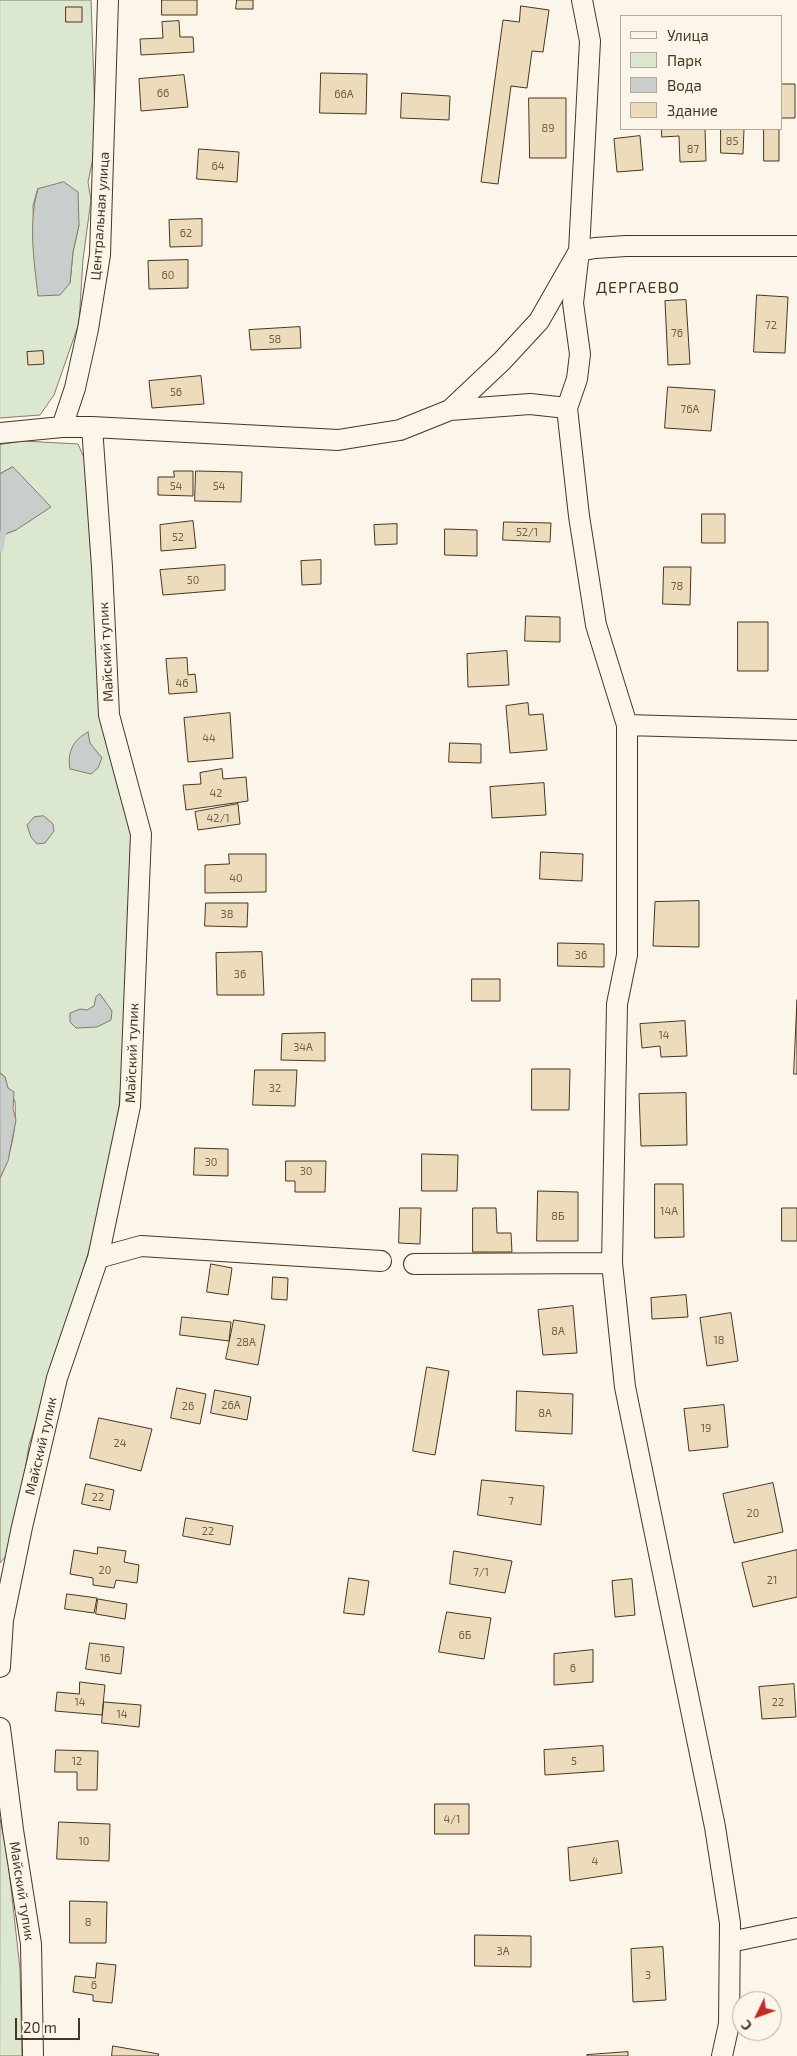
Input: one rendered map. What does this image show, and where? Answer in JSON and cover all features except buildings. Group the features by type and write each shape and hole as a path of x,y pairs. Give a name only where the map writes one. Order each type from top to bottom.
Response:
{"street":[{"name":"Центральная улица","path":"62,427 75,388 88,329 100,255 108,0"},
{"path":"582,0 590,41 579,251 573,303 580,354 577,379 566,408 579,516 596,625 627,725 626,955 617,1004 612,1263 625,1387 715,1827 730,1923 729,2024 722,2056"},
{"path":"450,410 502,361 538,322 579,251 626,246 797,246"},
{"path":"10,432 62,427 92,427 338,440 400,430 450,410 530,404 566,408"},
{"name":"Майский тупик","path":"0,1667 4,1612 54,1387 98,1258 130,1106 141,834 109,715 102,567 92,427"},
{"path":"627,725 797,730"},
{"path":"98,1258 141,1246 381,1261"},
{"path":"414,1264 612,1263"},
{"name":"Майский тупик","path":"0,1728 13,1830 31,1944 33,2056"},
{"path":"730,1942 797,1928"}],"green space":[{"path":"0,0 91,0 96,144 88,182 91,200 83,259 79,323 54,395 40,415 0,418","holes":["38,189 79,225 73,252 70,283 35,263 33,206"]},
{"path":"23,441 78,444 88,467 134,835 124,1050 119,1107 103,1205 29,1445 21,1496 9,1552 0,1563 0,1178 12,1141 15,1102 5,1077 0,1073 0,536 16,530 13,467 0,474 0,445"},
{"path":"0,1819 7,1852 20,1969 22,2056 0,2056"}],"water":[{"path":"64,182 78,192 79,225 73,252 70,283 60,295 38,296 33,242 35,202 38,189"},
{"path":"13,467 51,507 16,530 0,536 0,474"},
{"path":"88,732 90,743 102,758 98,768 91,774 70,769 69,763 72,747 78,739"},
{"path":"44,816 53,824 54,831 45,843 37,844 31,837 27,825 34,817"},
{"path":"100,994 112,1011 111,1020 97,1027 76,1028 70,1022 70,1013 80,1009 87,1010 94,1006 96,997"},
{"path":"0,1073 5,1077 8,1088 14,1092 13,1109 16,1120 8,1161 0,1178"}],"waterway":[{"path":"0,550 4,529"}],"district":[{"name":"ДЕРГАЕВО","path":"638,288"}]}
